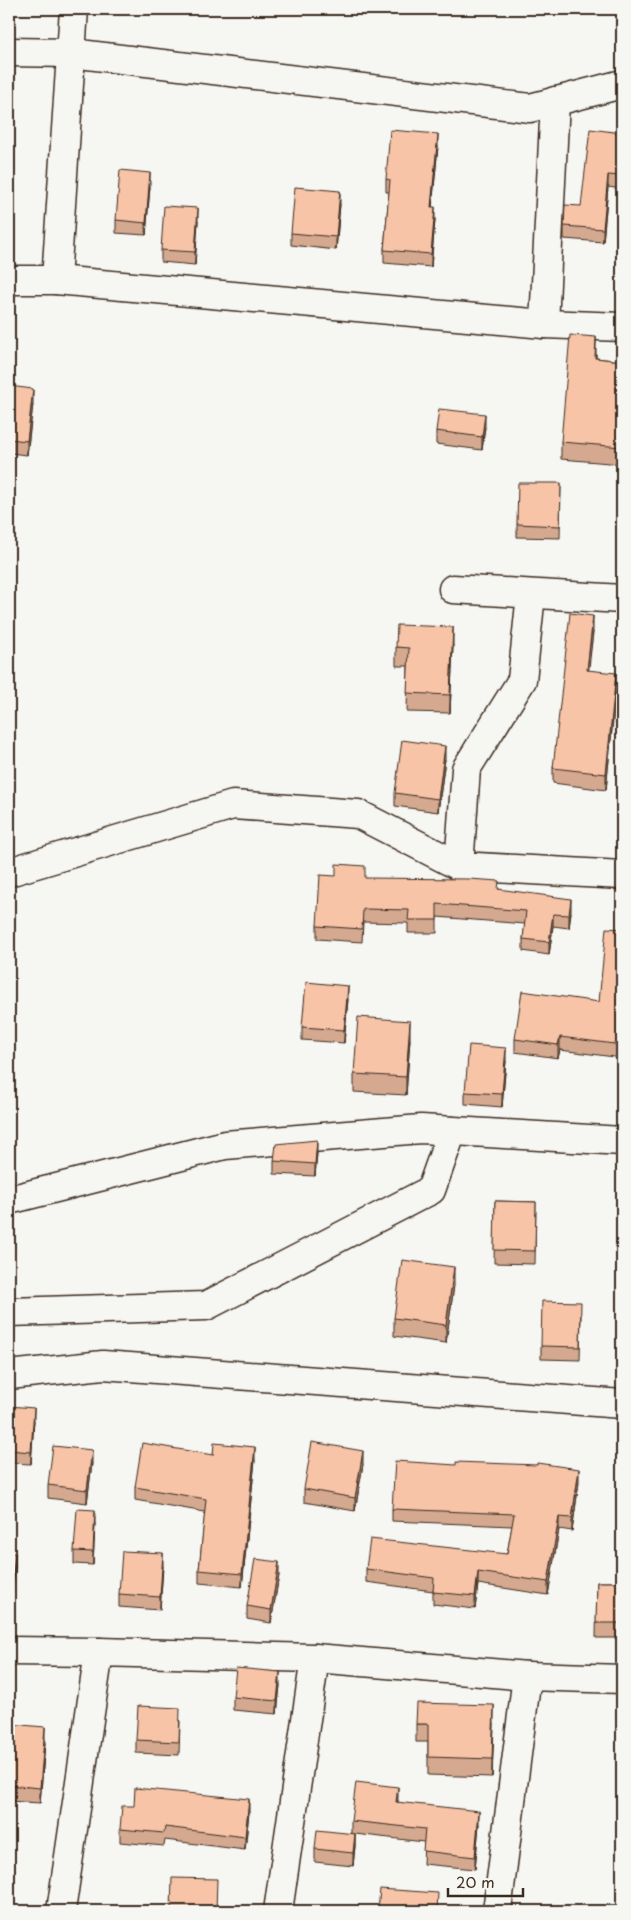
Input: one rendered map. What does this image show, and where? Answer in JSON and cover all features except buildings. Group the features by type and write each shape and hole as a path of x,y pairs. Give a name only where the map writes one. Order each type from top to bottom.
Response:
{"street":[{"path":"56,280 74,9"},
{"path":"9,52 71,53 530,108 622,84"},
{"path":"544,324 555,101"},
{"path":"9,280 56,280 544,324 622,328"},
{"path":"453,589 622,599"},
{"path":"459,866 466,769 522,680 531,594"},
{"path":"9,872 233,805 358,814 459,866 622,875"},
{"path":"9,1200 225,1145 421,1129 622,1141"},
{"path":"9,1312 206,1306 431,1190 452,1131"},
{"path":"9,1375 103,1365 622,1404"},
{"path":"9,1651 315,1658 527,1676 622,1679"},
{"path":"62,1911 99,1652"},
{"path":"278,1911 315,1658"},
{"path":"497,1911 527,1676"}]}
